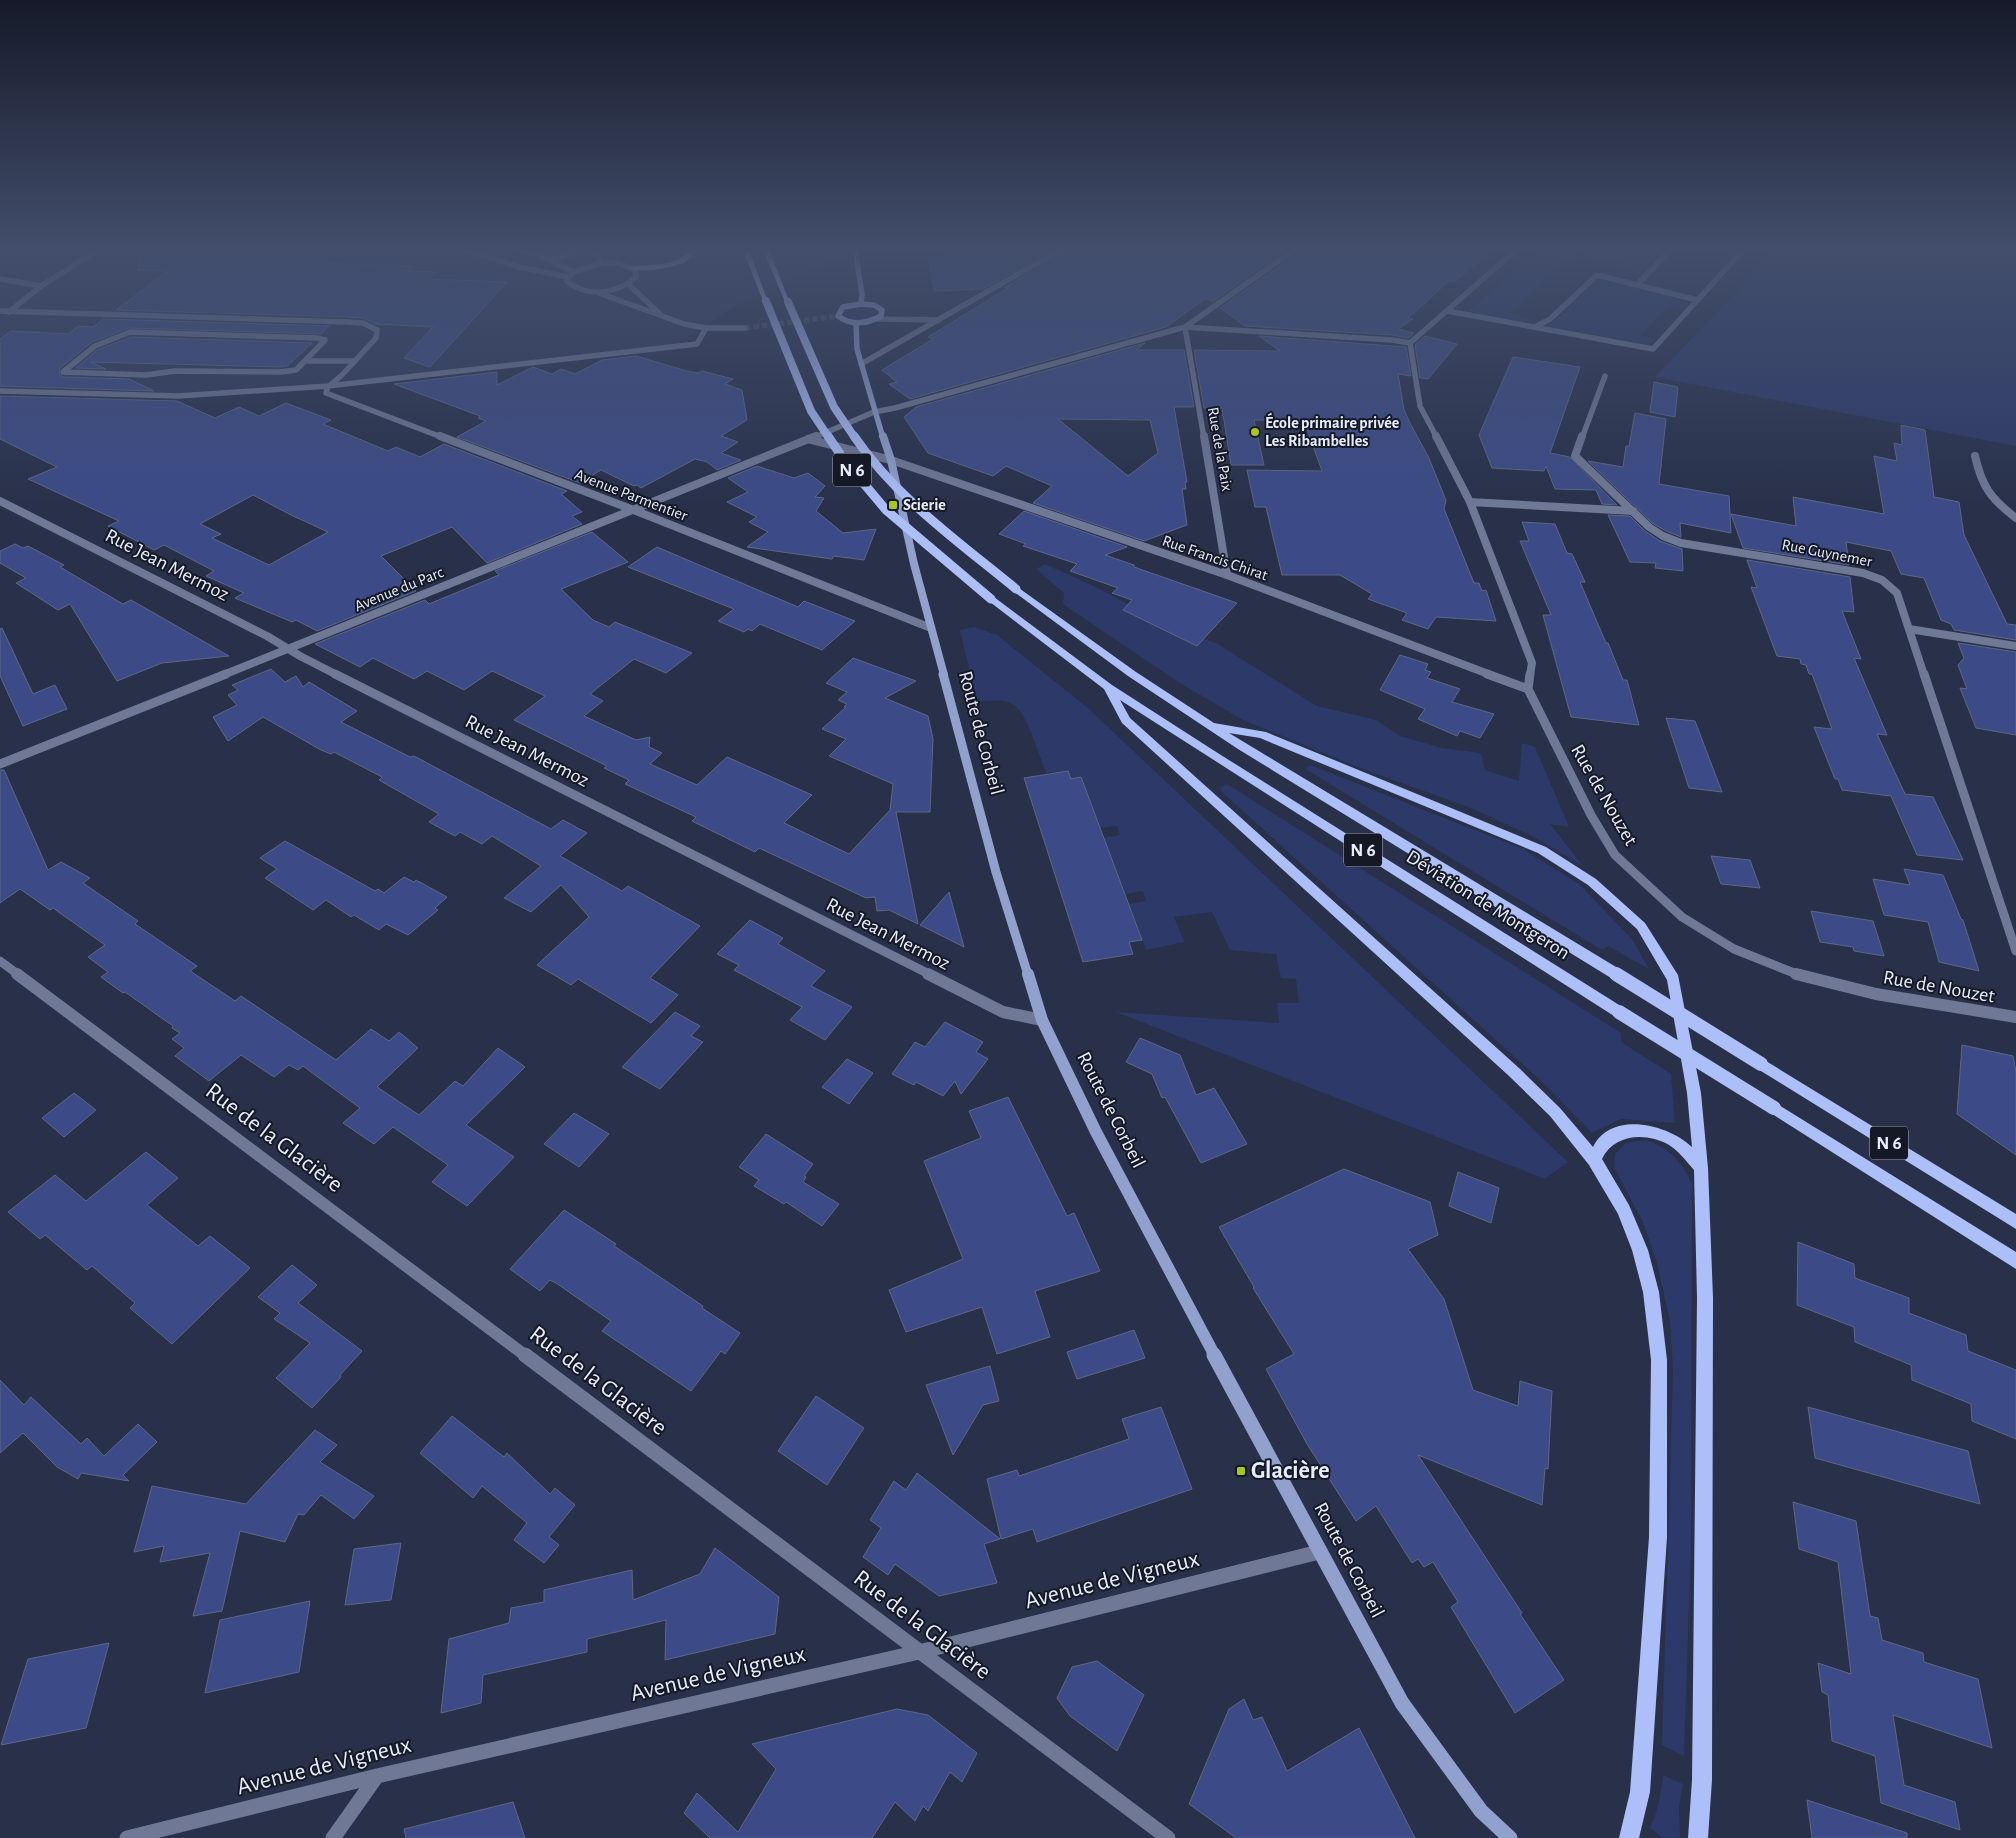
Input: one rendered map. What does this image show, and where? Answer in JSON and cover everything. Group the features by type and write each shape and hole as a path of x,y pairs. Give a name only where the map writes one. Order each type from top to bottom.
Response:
{"main road":[{"name":"N 6","path":"780,336 811,411 844,460 886,510 991,599 1108,686"},
{"name":"N 6","path":"803,336 834,407 867,455 915,506 1016,589 1132,674 1212,726"},
{"name":"Route de Corbeil","path":"856,336 857,349 874,412 891,460 914,564 996,872 1042,1020 1096,1132 1319,1552 1402,1703 1481,1811 1510,1838"},
{"name":"Déviation de Montgeron","path":"1108,686 1209,754 2016,1261"},
{"path":"1108,686 1126,720 1514,1072 1555,1112 1594,1160 1624,1210 1640,1250 1651,1292 1659,1360 1658,1537 1640,1792 1629,1838"},
{"name":"Déviation de Montgeron","path":"1212,726 2016,1222"},
{"path":"1212,726 1262,735 1542,850 1592,882 1641,926 1673,978 1694,1093 1701,1168 1705,1308 1702,1780 1698,1838"},
{"path":"1594,1160 1598,1147 1607,1139 1629,1131 1643,1130 1659,1133 1675,1141 1701,1168"}],"street":[{"path":"121,336 95,346 63,372 146,376 175,371 280,372 296,370 325,340 317,338 248,336"},
{"path":"328,386 355,361 376,336"},
{"path":"0,391 178,396 328,386 697,344 702,336"},
{"path":"861,364 912,336"},
{"name":"Avenue du Parc","path":"0,764 874,412 895,408 1154,336"},
{"name":"Rue de la Paix","path":"1186,336 1227,575"},
{"path":"1325,336 1392,340 1410,344"},
{"path":"1410,344 1419,336"},
{"path":"1582,336 1653,349 1665,336"},
{"path":"1410,344 1420,406 1470,502 1532,663 1528,689"},
{"path":"306,361 355,361"},
{"name":"Rue Guynemer","path":"1605,376 1575,456 1649,527 1663,536 1681,543 1863,573 1882,580 1897,593 2013,931 2016,951"},
{"name":"Avenue Parmentier","path":"328,386 326,393 632,509 932,628"},
{"path":"808,439 891,460"},
{"path":"1975,456 1980,480 1994,503 2016,518"},
{"name":"Rue Francis Chirat","path":"891,460 1227,575 1528,689"},
{"name":"Rue Jean Mermoz","path":"0,501 267,636 286,649 1003,1012 1042,1020"},
{"path":"1470,502 1633,511"},
{"path":"1908,629 2016,646"},
{"name":"Rue de Nouzet","path":"1528,689 1591,815 1615,855 1682,917 1734,949 1801,976 1876,994 2016,1017"},
{"name":"Rue de la Glacière","path":"0,961 1168,1838"},
{"name":"Avenue de Vigneux","path":"127,1838 377,1776 919,1652 1319,1552"},
{"path":"333,1838 377,1776"}],"shaded area":[{"path":"0,336 688,336 675,344 298,388 183,394 0,388"},
{"path":"1601,336 1644,336 1654,339 1652,342 1645,344"},
{"path":"1695,336 2016,336 2016,446 1655,377"},
{"path":"1045,564 1094,586 1174,629 1216,643 1317,706 1376,720 1400,736 1442,748 1481,753 1485,770 1519,781 1522,743 1535,747 1569,827 1550,824 1583,866 1532,836 1471,808 1360,768 1243,720 1178,682 1063,604 1064,593 1036,569"},
{"path":"974,627 997,635 1089,709 1568,1162 1545,1179 1116,1012 1279,1023 1277,1003 1299,1003 1296,979 1281,978 1276,954 1230,950 1212,912 1174,917 1184,942 1146,950 1129,904 1146,901 1143,891 1125,894 1103,838 1120,835 1117,826 1100,828 1081,777 1071,779 1068,771 1046,773 1024,718 1015,706 1002,701 977,702 960,630"},
{"path":"1310,765 1523,849 1579,884 1632,939 1649,969 1608,946 1602,950 1307,770"},
{"path":"1227,784 1621,1033 1621,1042 1671,1074 1675,1123 1621,1119 1592,1133 1538,1078 1223,793 1220,788"},
{"path":"1646,1140 1662,1147 1674,1157 1684,1169 1692,1184 1691,1547 1684,1756 1662,1745 1673,1372 1670,1321 1657,1263 1643,1222 1614,1167 1615,1154 1626,1143"},
{"path":"1663,1775 1683,1784 1679,1807 1680,1838 1663,1838 1650,1828 1659,1802"}],"building":[{"path":"4,336 108,336 92,342 60,368 59,374 63,377 129,379 154,391 0,386 0,339"},
{"path":"425,336 458,336 430,367 404,358"},
{"path":"1135,336 910,399 889,384 897,382 882,370 933,339 928,337"},
{"path":"1259,336 1406,347 1411,376 1398,374 1404,410 1428,456 1446,500 1444,509 1474,583 1479,583 1482,591 1486,590 1496,621 1436,617 1428,629 1402,620 1407,613 1368,599 1372,594 1340,575 1282,575 1266,507 1255,507 1247,470 1322,471 1304,421 1254,420 1264,465 1231,465 1222,408 1204,408 1194,350 1280,351"},
{"path":"1396,336 1411,336 1409,338"},
{"path":"1425,336 1457,344 1428,379 1420,378 1415,345"},
{"path":"131,337 312,343 287,366 280,367 91,362 106,369 76,368 97,350"},
{"path":"1145,343 1136,350 1184,350 1194,407 1174,407 1187,482 1185,482 1186,489 1182,489 1187,525 1144,541 1033,503 1052,486 1006,466 993,476 928,453 904,417 916,407","holes":["1058,419 1150,420 1158,453 1128,476"]},
{"path":"636,356 687,371 698,373 702,371 733,379 725,384 742,390 747,420 721,436 738,442 721,453 741,460 717,470 707,462 695,459 641,488 601,470 580,483 457,437 486,421 478,418 480,416 394,384 497,372 497,385 533,367 552,374 561,369 575,374 602,360"},
{"path":"1513,357 1580,367 1550,453 1570,457 1617,505 1602,504 1596,490 1555,489 1546,466 1544,471 1492,468 1479,435"},
{"path":"1654,382 1678,387 1675,417 1650,412"},
{"path":"0,396 177,401 215,418 239,407 259,416 286,403 331,420 323,424 388,451 396,447 420,457 444,444 567,491 561,494 582,512 572,516 582,524 487,563 452,527 381,556 416,591 317,631 296,620 292,622 235,598 244,593 206,576 214,571 164,545 154,550 108,526 119,521 28,479 57,467 0,439","holes":["253,495 328,532 269,565 212,538 221,534 200,524"]},
{"path":"1635,413 1666,419 1659,484 1729,496 1731,533 1680,523 1681,537 1666,531 1652,523 1588,461 1623,467 1626,446 1629,446"},
{"path":"1901,425 1925,430 1934,497 1959,502 1964,535 2007,624 2016,625 2016,640 1954,630 1951,624 1941,620 1924,578 1901,574 1891,551 1846,542 1849,565 1743,548 1731,514 1796,526 1793,497 1884,514 1874,456 1897,461 1894,443 1902,445"},
{"path":"757,466 794,478 808,473 825,486 815,497 824,498 816,511 843,533 876,529 864,560 834,556 832,559 747,547 768,532 749,522 757,517 727,502 748,492 728,478"},
{"path":"1024,511 1127,547 1105,555 1237,603 1197,646 1123,610 1132,600 1112,593 1118,588 1070,571 1077,564 1023,546 1026,544 999,534"},
{"path":"1608,515 1630,516 1645,531 1660,541 1682,549 1683,571 1655,568 1656,563 1630,562"},
{"path":"1522,522 1555,524 1567,553 1572,554 1585,582 1580,582 1623,680 1627,680 1639,725 1571,717 1543,615 1551,615 1520,541 1529,541"},
{"path":"592,532 628,562 561,589 593,620 609,627 615,622 692,653 666,673 634,659 590,694 603,701 584,716 636,740 650,737 649,747 662,753 650,764 697,785 727,757 812,795 784,823 849,854 890,810 893,784 829,756 846,739 822,729 846,707 844,707 847,704 838,700 847,692 826,683 853,658 916,681 885,698 928,716 933,739 930,812 896,812 918,924 889,910 877,911 875,897 866,898 759,848 755,852 692,821 696,817 625,784 629,780 604,768 607,766 514,720 545,696 492,671 464,690 427,671 414,679 373,658 360,667 315,644 425,600 429,604 499,575 495,571"},
{"path":"15,544 23,548 28,546 64,565 60,567 123,604 131,600 229,656 162,663 117,681 70,604 58,610 16,583 26,578 0,563 0,551"},
{"path":"657,547 798,607 804,601 855,621 822,650 760,624 752,631 748,629 744,632 718,621 734,609 628,567"},
{"path":"1747,560 1850,577 1854,612 1842,611 1861,659 1854,658 1887,735 1877,734 1905,794 1933,797 1963,860 1917,855 1891,796 1842,790 1838,779 1835,779 1814,727 1832,729 1812,674 1809,674 1806,665 1801,664 1800,659 1777,656 1751,587 1757,588"},
{"path":"2,628 33,694 55,685 67,709 23,726 0,676 0,629"},
{"path":"1958,643 2016,652 2016,735 1976,728 1960,688 1967,689 1958,665 1964,658"},
{"path":"1400,655 1428,664 1425,670 1431,672 1427,678 1460,689 1452,702 1494,714 1480,738 1460,731 1457,736 1418,719 1425,709 1380,690"},
{"path":"271,669 285,682 296,676 303,687 309,682 357,711 341,722 410,757 414,756 551,829 563,820 587,833 560,856 622,891 628,886 700,926 650,978 678,995 651,1023 578,979 571,985 537,965 589,917 561,885 531,912 504,898 541,866 492,836 482,844 460,832 455,836 429,822 439,814 379,780 382,777 334,752 331,754 321,750 263,717 228,741 213,717 237,705 228,695 238,690 232,685"},
{"path":"1666,718 1695,721 1722,792 1689,788"},
{"path":"0,770 4,770 48,870 61,862 90,878 83,883 138,921 135,924 197,966 190,971 235,1001 241,996 336,1060 371,1029 389,1041 399,1032 418,1048 377,1087 419,1115 455,1081 463,1086 498,1048 525,1067 466,1125 514,1157 467,1206 432,1182 448,1165 393,1127 374,1144 343,1123 360,1108 303,1066 298,1070 289,1065 274,1077 241,1055 209,1081 175,1056 184,1048 172,1039 180,1033 172,1028 173,1026 101,977 108,972 88,957 105,945 53,908 50,910 20,889 0,903"},
{"path":"1068,771 1071,779 1081,777 1142,940 1129,942 1133,954 1083,962 1024,778"},
{"path":"285,841 375,891 378,889 384,893 404,877 414,882 416,880 447,897 435,908 438,910 408,935 386,924 379,930 354,915 351,917 326,900 313,910 265,878 277,869 260,858"},
{"path":"1711,856 1750,860 1760,888 1721,884"},
{"path":"1904,869 1943,875 1963,920 1979,971 1939,962 1928,922 1884,915 1873,879 1910,885"},
{"path":"949,892 964,947 920,925"},
{"path":"1811,911 1873,921 1884,956 1854,951 1853,947 1820,942"},
{"path":"750,920 783,938 778,944 825,971 811,986 852,1007 825,1040 790,1020 802,1007 734,970 739,965 717,954"},
{"path":"675,1012 700,1026 691,1036 703,1042 660,1089 622,1067"},
{"path":"945,1022 983,1042 976,1052 988,1059 961,1094 955,1081 943,1096 916,1082 914,1085 892,1074 915,1042 925,1047"},
{"path":"1140,1038 1180,1055 1196,1095 1214,1088 1247,1144 1201,1163 1165,1097 1162,1098 1152,1074 1126,1062"},
{"path":"1962,1045 2013,1056 2016,1071 2016,1155 1957,1114"},
{"path":"847,1059 873,1073 849,1104 822,1087"},
{"path":"74,1093 96,1110 64,1137 42,1118"},
{"path":"1008,1097 1067,1216 1074,1213 1100,1271 1035,1291 1050,1337 997,1354 982,1307 906,1332 889,1290 963,1259 924,1161 981,1138 969,1111"},
{"path":"574,1113 609,1134 579,1167 544,1144"},
{"path":"766,1134 813,1164 804,1176 806,1177 803,1182 839,1204 822,1226 786,1202 784,1204 754,1186 759,1180 739,1167"},
{"path":"146,1152 178,1178 147,1205 198,1246 210,1236 250,1268 172,1344 130,1308 135,1303 92,1266 87,1270 45,1235 40,1239 8,1212 55,1175 86,1201"},
{"path":"1344,1169 1430,1202 1438,1235 1408,1249 1444,1299 1473,1390 1518,1406 1520,1381 1552,1391 1548,1469 1545,1468 1542,1505 1418,1455 1564,1680 1515,1713 1451,1607 1458,1602 1433,1562 1424,1567 1418,1559 1412,1563 1376,1506 1356,1521 1307,1444 1266,1369 1294,1354 1253,1288 1219,1227"},
{"path":"1458,1172 1499,1188 1491,1223 1449,1206"},
{"path":"564,1210 616,1244 614,1246 740,1333 725,1354 721,1351 691,1391 602,1331 611,1321 556,1283 550,1280 540,1291 510,1269"},
{"path":"1798,1242 1854,1264 1855,1278 1909,1298 1909,1313 1966,1335 1968,1351 2016,1370 2016,1439 1972,1421 1971,1404 1912,1380 1911,1365 1855,1342 1854,1327 1797,1305"},
{"path":"292,1265 317,1285 298,1303 362,1351 312,1408 276,1378 310,1343 274,1319 280,1313 258,1297"},
{"path":"1134,1330 1145,1358 1077,1379 1067,1352"},
{"path":"990,1366 999,1401 983,1405 953,1455 926,1385"},
{"path":"0,1380 24,1405 31,1397 81,1444 87,1438 104,1456 138,1424 157,1442 123,1475 129,1481 81,1473 78,1479 57,1467 23,1433 0,1453"},
{"path":"816,1396 864,1428 827,1485 778,1451"},
{"path":"1161,1407 1192,1489 1037,1542 1033,1529 1001,1539 987,1479 1017,1470 1019,1476 1129,1439 1122,1419"},
{"path":"1808,1407 1968,1451 1980,1504 1815,1458"},
{"path":"452,1416 504,1457 507,1453 550,1494 555,1488 575,1505 549,1537 559,1545 544,1563 514,1540 527,1523 482,1486 473,1498 420,1453"},
{"path":"315,1430 337,1445 320,1462 374,1496 354,1519 321,1495 304,1515 298,1514 285,1542 240,1531 222,1611 193,1616 210,1553 160,1562 164,1546 134,1552 152,1486 246,1504"},
{"path":"917,1473 1000,1539 984,1544 997,1583 939,1596 895,1564 888,1575 863,1557 881,1528 870,1520 894,1481 906,1490"},
{"path":"1793,1502 1856,1521 1870,1616 1878,1618 1882,1640 1923,1653 1924,1662 1978,1679 1992,1748 1893,1715 1904,1785 1955,1802 1960,1830 1881,1803 1875,1756 1832,1741 1828,1695 1822,1692 1818,1663 1851,1674 1838,1562 1799,1549"},
{"path":"401,1543 391,1600 345,1605 354,1549"},
{"path":"715,1548 779,1597 775,1634 665,1660 666,1620 587,1639 587,1652 483,1675 481,1703 441,1713 449,1639 509,1623 511,1608 544,1602 544,1590 632,1570 633,1600 700,1574"},
{"path":"310,1601 299,1672 205,1693 220,1620"},
{"path":"109,1643 86,1728 1,1745 28,1659"},
{"path":"1097,1661 1144,1695 1117,1751 1070,1716 1057,1698 1072,1667"},
{"path":"1244,1699 1253,1720 1262,1717 1287,1771 1359,1728 1415,1838 1236,1838 1189,1804 1229,1709"},
{"path":"897,1709 928,1715 977,1753 962,1782 950,1772 928,1811 923,1806 915,1821 895,1802 872,1838 710,1838 684,1813 697,1793 738,1832 776,1769 752,1744"},
{"path":"1807,1800 1907,1833 1907,1838 1812,1838"},
{"path":"513,1802 525,1838 406,1838 404,1829"}],"place":[{"name":"École primaire privée Les Ribambelles","path":"1255,432"},
{"name":"Scierie","path":"893,505"},
{"name":"Glacière","path":"1241,1471"}]}
